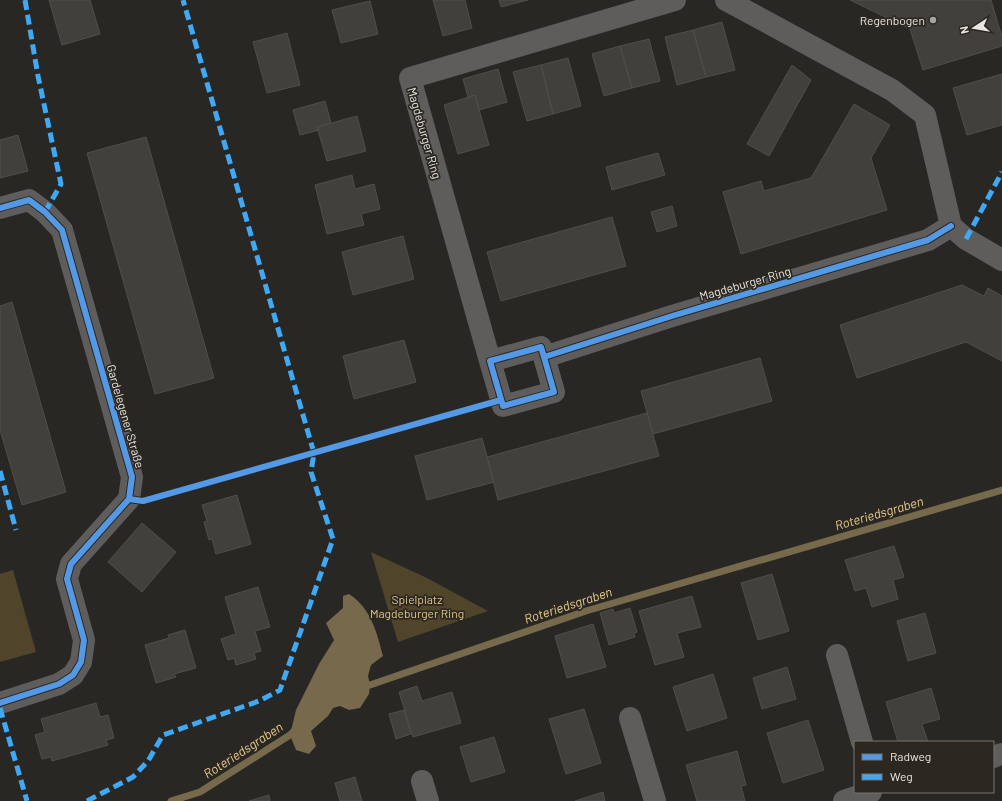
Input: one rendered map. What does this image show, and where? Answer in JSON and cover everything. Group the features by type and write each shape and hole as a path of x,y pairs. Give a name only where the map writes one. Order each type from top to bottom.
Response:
{"street":[{"name":"Magdeburger Ring","path":"675,0 410,78 502,406 554,392 544,357 672,316 928,240 951,226"},
{"path":"726,0 892,90 925,115 951,226 966,239 1002,260"},
{"name":"Gardelegener Straße","path":"0,208 29,200 45,212 62,230 132,477 129,499 71,564 67,579 84,640 81,662 73,675 59,684 0,703"},
{"path":"490,361 541,347 544,357"},
{"path":"837,655 862,741"},
{"path":"630,718 655,801"},
{"path":"844,801 869,793"}],"green space":[{"name":"Spielplatz Magdeburger Ring","path":"371,552 427,578 488,611 398,642"},
{"path":"13,570 36,652 0,662 0,574"}],"shaded area":[{"path":"349,594 363,606 368,614 375,630 383,656 371,665 368,676 370,685 369,694 360,708 349,710 340,706 333,708 328,716 311,731 316,746 309,754 296,750 290,735 296,710 319,664 334,640 326,623 343,608 343,596"}],"building":[{"path":"49,0 90,0 100,34 62,45"},
{"path":"433,0 465,0 472,28 443,36"},
{"path":"499,0 528,0 501,7"},
{"name":"Regenbogen","path":"850,0 991,0 1002,37 1002,46 923,70 910,29"},
{"path":"370,1 378,34 341,43 332,10"},
{"path":"722,22 735,70 706,77 693,30"},
{"path":"693,30 706,77 677,85 665,37"},
{"path":"287,33 300,85 267,93 253,42"},
{"path":"649,39 660,81 632,88 620,46"},
{"path":"620,46 632,88 604,96 592,54"},
{"path":"568,58 581,106 553,114 541,65"},
{"path":"541,65 553,114 527,121 513,72"},
{"path":"792,65 811,80 769,156 747,144"},
{"path":"498,69 507,102 479,110 475,95 468,97 463,79"},
{"path":"1002,74 1002,125 967,135 953,88"},
{"path":"475,95 489,145 458,154 444,105"},
{"path":"325,101 331,123 317,127 319,130 300,135 293,110"},
{"path":"854,104 890,125 871,158 887,210 741,254 723,192 761,181 764,191 811,178"},
{"path":"357,116 366,151 327,161 317,127"},
{"path":"18,135 28,171 0,178 0,140"},
{"path":"146,137 214,378 155,394 87,153"},
{"path":"658,153 665,175 612,190 606,167"},
{"path":"352,175 355,189 374,184 380,209 361,214 364,225 327,234 315,185"},
{"path":"672,206 677,226 657,232 651,212"},
{"path":"612,217 626,266 501,301 487,252"},
{"path":"403,236 414,279 353,295 342,252"},
{"path":"962,285 984,296 988,288 1002,296 1002,361 966,342 857,378 840,325"},
{"path":"12,302 66,492 22,505 0,430 0,306"},
{"path":"404,340 416,382 354,399 343,356"},
{"path":"760,358 772,401 653,434 641,391"},
{"path":"647,413 659,456 498,500 487,457"},
{"path":"482,438 494,482 427,500 415,456"},
{"path":"237,495 251,544 216,554 212,539 209,540 204,522 207,521 202,505"},
{"path":"142,523 176,552 142,592 108,562"},
{"path":"894,546 904,577 893,580 898,599 872,607 866,588 855,591 845,560"},
{"path":"772,574 789,631 758,640 741,583"},
{"path":"258,587 270,627 255,631 261,651 254,653 256,659 236,665 234,658 228,660 221,639 236,634 225,597"},
{"path":"692,596 701,627 677,633 684,657 655,665 639,611"},
{"path":"630,608 637,632 634,633 635,637 609,645 600,613 613,609 614,613"},
{"path":"925,613 936,653 908,661 897,621"},
{"path":"593,624 606,667 567,678 555,636"},
{"path":"185,630 196,668 174,674 176,677 156,683 145,645 169,638 168,635"},
{"path":"787,667 796,699 762,709 753,678"},
{"path":"713,674 727,718 687,731 673,687"},
{"path":"417,686 422,701 452,692 461,723 413,737 399,692"},
{"path":"931,688 940,719 922,724 928,741 898,741 886,702"},
{"path":"96,703 100,717 108,715 114,738 106,740 108,745 52,761 51,757 42,759 35,735 45,732 41,719"},
{"path":"584,709 601,763 566,774 549,719"},
{"path":"404,710 411,734 396,739 389,714"},
{"path":"808,720 824,770 783,783 767,733"},
{"path":"494,737 505,772 471,782 460,747"},
{"path":"737,751 746,785 741,786 745,801 697,801 686,765"},
{"path":"355,777 362,801 340,801 335,783"},
{"path":"603,792 605,801 575,801"},
{"path":"269,795 270,801 249,801"}],"waterway":[{"name":"Roteriedsgraben","path":"362,686 370,685 586,611 1002,490"},
{"name":"Roteriedsgraben","path":"171,801 200,792 290,735 296,729"}],"marked path":[{"path":"25,0 38,76 61,184 45,212"},
{"path":"87,801 133,777 148,761 163,735 259,701 280,690 333,539 311,472 314,453 183,0"},
{"path":"966,239 1002,172"},
{"path":"0,471 16,530"},
{"path":"0,708 27,801"}],"cycle path":[{"path":"0,208 29,200 45,212 62,230 132,477 129,499 71,564 67,579 84,640 81,662 73,675 59,684 0,703"},
{"path":"544,357 554,392 503,406 490,361 541,347 544,357 672,316 928,240 951,226"},
{"path":"129,499 143,501 501,400"}],"place":[{"name":"Regenbogen","path":"933,20"}]}
